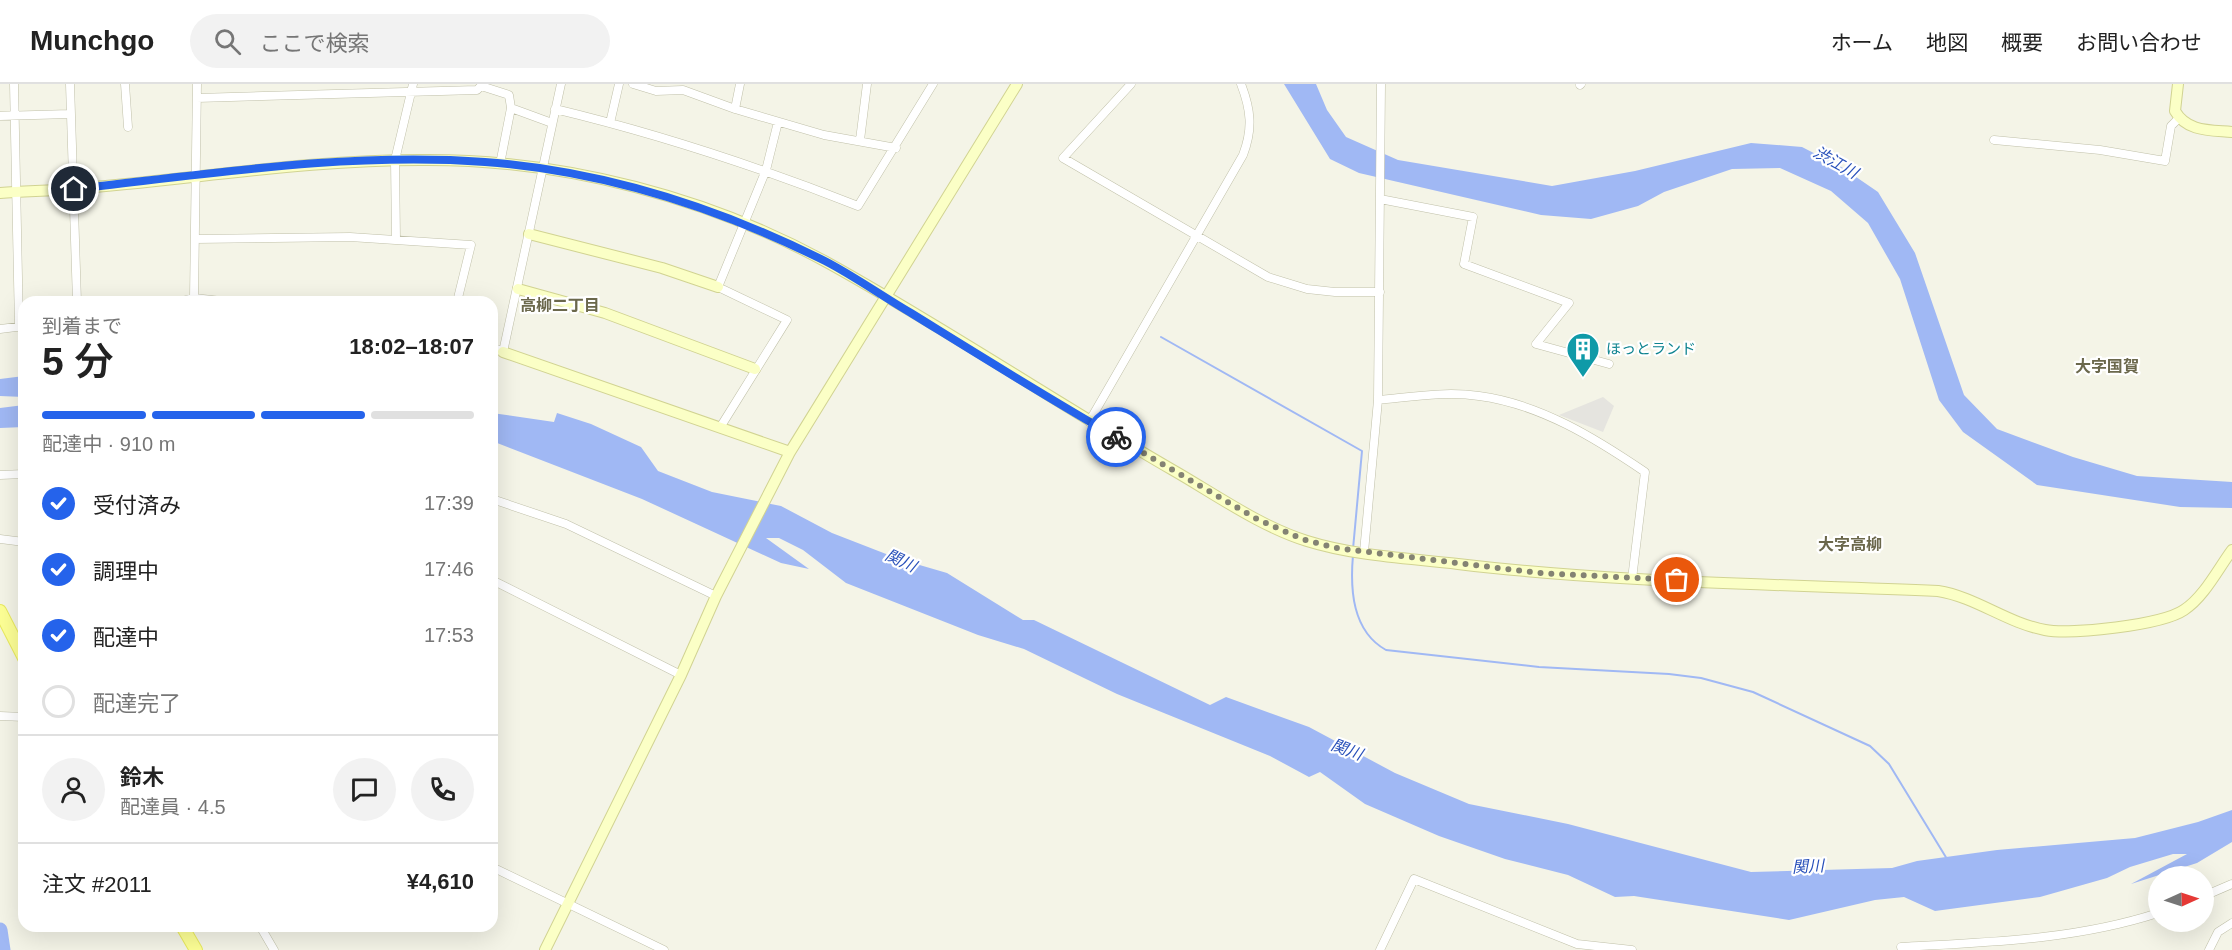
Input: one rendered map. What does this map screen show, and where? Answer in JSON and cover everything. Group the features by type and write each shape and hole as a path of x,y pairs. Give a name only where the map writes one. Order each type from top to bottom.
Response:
{"main road":[{"path":"0,611 4,629 18,649"},
{"path":"186,932 196,950"}],"street":[{"path":"14,84 20,296"},
{"path":"70,84 76,296"},
{"path":"125,84 128,127"},
{"path":"194,296 197,84"},
{"path":"503,352 561,84"},
{"path":"610,123 620,84"},
{"path":"633,84 656,91 683,90 735,109 824,135 896,148"},
{"path":"735,109 740,84"},
{"path":"860,140 867,84"},
{"path":"555,109 610,123 766,170 858,206 896,148 933,84"},
{"path":"545,950 681,675 716,596 789,456 884,297 1017,84"},
{"path":"1131,84 1063,158 1268,277 1307,289 1335,292 1380,292"},
{"path":"1089,422 1243,155 1250,136 1250,107 1241,84"},
{"path":"1364,552 1378,400 1381,84"},
{"path":"2178,84 2175,111 2184,124 2200,129 2232,132"},
{"path":"197,98 412,88 477,90 482,85 509,95 511,108 500,164"},
{"path":"396,240 395,160 412,88"},
{"path":"511,108 552,123"},
{"path":"0,116 70,114"},
{"path":"1994,140 2100,150 2164,161 2171,126 2179,118"},
{"path":"718,287 766,170 778,122"},
{"path":"0,193 74,189 195,175 395,160 542,168 634,188 743,224 828,263 1089,422 1257,519 1302,539 1364,552 1539,573 1632,579 1938,591 1976,602 2028,625 2045,630 2067,630 2144,623 2184,610 2207,586 2232,549"},
{"path":"1380,199 1473,217 1464,264 1569,303 1536,344 1610,364"},
{"path":"529,234 662,268 718,287 787,320 721,426"},
{"path":"195,239 350,237 471,245 458,296"},
{"path":"518,289 605,313 755,369"},
{"path":"0,329 18,327"},
{"path":"498,350 721,426 789,456"},
{"path":"1378,400 1452,394 1479,396 1511,403 1543,414 1584,433 1645,472 1632,579"},
{"path":"0,476 18,474"},
{"path":"498,501 566,524 716,596"},
{"path":"0,539 18,541"},
{"path":"498,583 681,675"},
{"path":"0,716 18,717"},
{"path":"498,870 664,950"},
{"path":"1380,950 1414,879 1577,944 1632,950"},
{"path":"2214,892 2232,884"},
{"path":"1902,947 2054,936 2123,925 2148,916"},
{"path":"2209,950 2218,932 2232,923"},
{"path":"264,932 274,950"}],"shaded area":[{"path":"1603,397 1614,406 1603,432 1559,415"}],"water":[{"path":"1284,84 1316,84 1327,110 1346,137 1398,160 1552,186 1635,171 1751,143 1802,147 1843,168 1878,192 1915,253 1964,395 1997,429 2073,457 2137,476 2232,482 2232,508 2180,507 2037,485 1963,432 1939,400 1900,279 1868,223 1831,191 1780,168 1732,169 1664,192 1638,206 1591,219 1541,215 1359,173 1330,159"},
{"path":"18,377 18,397 0,396 0,379"},
{"path":"18,406 18,427 0,428 0,408"},
{"name":"関川","path":"557,413 591,424 641,447 658,471 712,492 781,506 832,533 899,559 947,573 1023,620 1034,620 1210,705 1226,697 1309,727 1395,773 1469,804 1568,824 1751,872 1892,868 1917,861 1997,850 2135,838 2198,822 2232,810 2232,842 2197,863 2188,866 2165,866 2187,854 2173,854 2130,867 2107,878 2040,897 1935,911 1904,897 1875,900 1789,920 1634,896 1615,897 1568,875 1505,859 1439,836 1365,804 1320,772 1309,777 1270,756 1117,694 1024,649 978,635 846,583 803,550 779,538 766,538 809,569 781,563 642,499 498,443 498,414 554,422"},
{"path":"2148,875 2148,879 2131,884"}],"waterway":[{"path":"1161,337 1362,451 1353,549"},
{"path":"1353,555 1353,595 1360,621 1366,632 1386,650 1539,667 1669,674 1701,678 1753,692 1870,746 1889,764 1947,859"},
{"path":"0,930 3,950"}],"way so far":[{"path":"1116,437 1257,519 1302,539 1336,548 1539,573 1601,578 1677,580"}],"place":[{"name":"ほっとランド","path":"1583,378"}],"district":[{"name":"高柳二丁目","path":"560,305"},
{"name":"大字国賀","path":"2107,366"},
{"name":"大字高柳","path":"1850,544"}],"route":[{"path":"74,189 195,175 314,165 432,159 542,168 592,177 689,204 756,229 828,263 1116,437"}],"water label":[{"name":"渋江川","path":"1836,162"}]}
